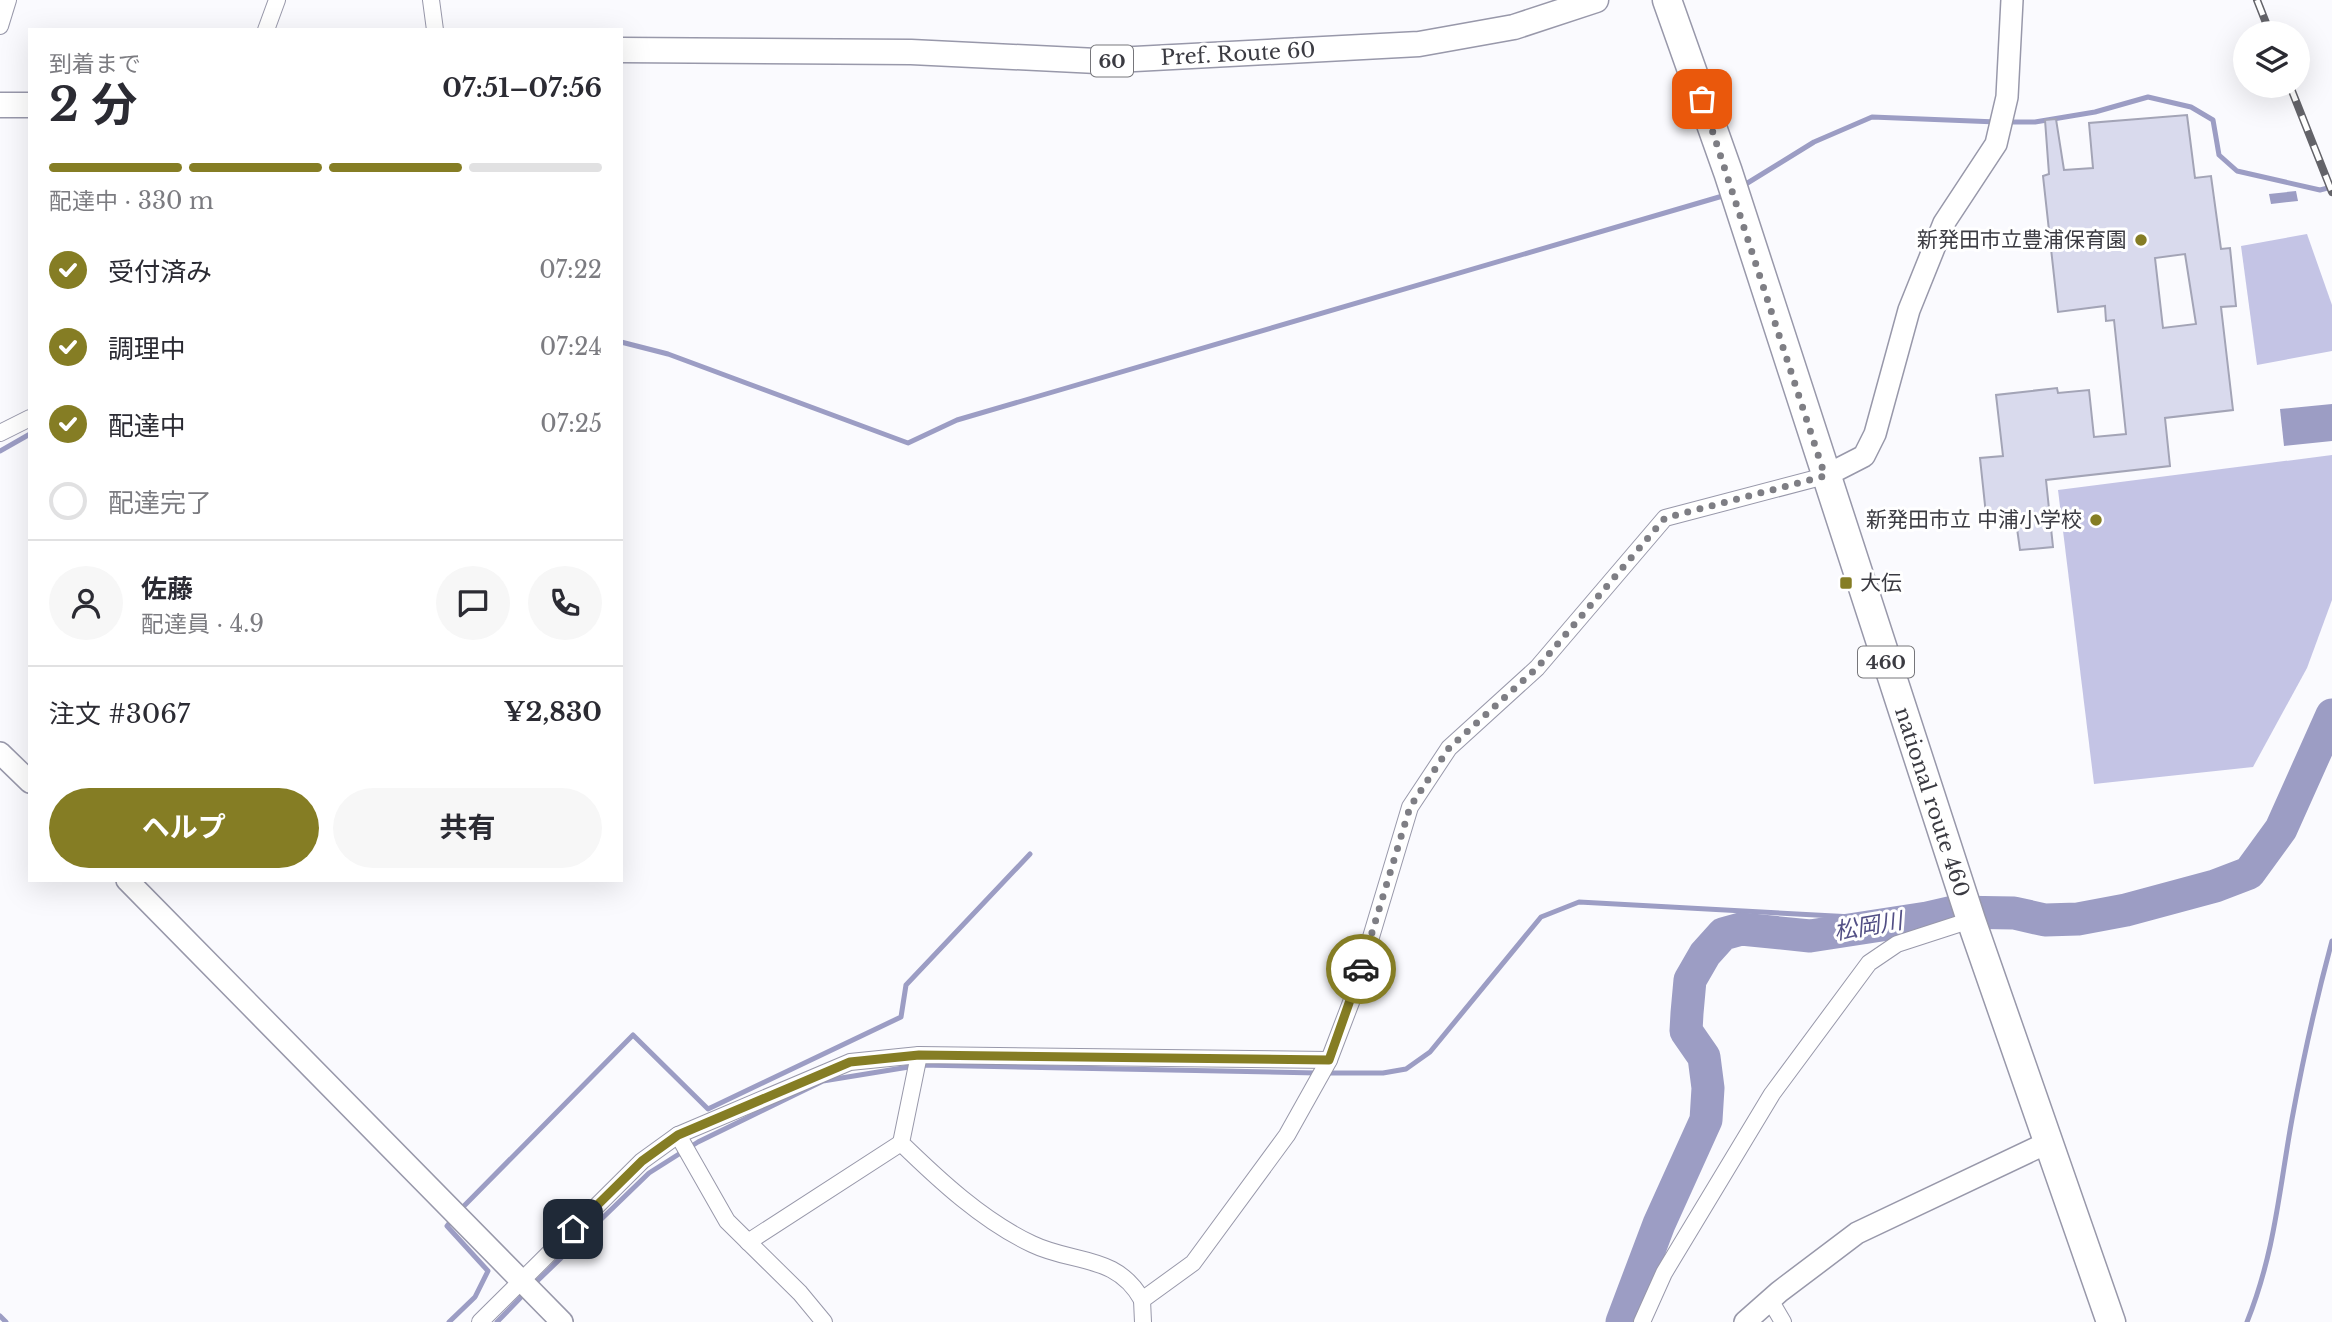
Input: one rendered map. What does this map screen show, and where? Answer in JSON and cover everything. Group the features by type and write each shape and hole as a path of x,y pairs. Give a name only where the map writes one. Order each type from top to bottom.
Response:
{"highway":[{"name":"national route 460","path":"1672,0 1971,920 2111,1322"}],"main road":[{"name":"Pref. Route 60","path":"623,50 911,52 1111,61 1419,44 1514,27 1596,0"},
{"path":"0,105 28,105"}],"street":[{"path":"0,26 8,0"},
{"path":"267,28 277,0"},
{"path":"431,0 435,28"},
{"path":"1142,1300 1194,1263 1287,1135 1329,1060 1353,997 1410,807 1449,748 1537,668 1665,518 1825,476 1864,456 1870,445 1909,310 1944,223 1996,144 2007,97 2012,0"},
{"path":"0,433 28,419"},
{"path":"0,753 28,780"},
{"path":"129,882 562,1322"},
{"path":"1642,1322 1664,1273 1772,1094 1869,963 1897,944 1971,920"},
{"path":"480,1322 642,1161 678,1135 850,1062 919,1055 1329,1060"},
{"path":"748,1242 901,1143 919,1055"},
{"path":"678,1135 727,1221 800,1293 824,1322"},
{"path":"1745,1322 1857,1233 2049,1142"},
{"path":"901,1143 953,1193 1032,1244 1112,1269 1132,1282 1142,1300 1143,1322"},
{"path":"1770,1300 1783,1322"}],"shaded area":[{"path":"2296,191 2298,201 2271,204 2269,194"},
{"path":"2307,234 2332,305 2332,351 2257,365 2241,246"},
{"path":"2332,404 2332,441 2284,446 2280,409"},
{"path":"2332,455 2332,600 2307,668 2253,767 2094,784 2058,490"}],"building":[{"path":"2187,115 2195,178 2211,176 2221,249 2230,248 2236,306 2221,307 2233,410 2165,418 2170,466 2046,480 2053,547 2020,550 2016,521 1987,524 1980,458 2003,456 1996,395 2057,388 2058,393 2089,390 2094,437 2126,434 2114,320 2106,321 2105,306 2058,312 2043,176 2049,174 2045,120 2056,119 2064,170 2093,168 2089,123","holes":["2185,254 2196,324 2163,328 2155,258"]}],"waterway":[{"path":"2007,122 2035,122 2095,112 2148,97 2191,107 2213,120 2219,155 2237,171 2320,190 2332,187"},
{"path":"1741,187 1814,142 1872,117 1997,122"},
{"path":"623,343 668,354 908,443 957,420 1726,195"},
{"path":"0,451 28,435"},
{"name":"松岡川","path":"1622,1322 1659,1224 1706,1120 1708,1088 1704,1057 1686,1031 1690,980 1705,954 1723,934 1741,929 1810,936 1953,912 2014,913 2045,920 2078,919 2126,910 2215,886 2249,873 2281,829 2332,715"},
{"path":"460,1210 633,1035 708,1109 901,1017 906,985 1030,854"},
{"path":"1327,1073 1383,1073 1406,1069 1430,1052 1541,917 1579,902 1853,917 1890,925"},
{"path":"2247,1322 2270,1246 2301,1074 2332,941"},
{"path":"532,1286 649,1173 698,1142 823,1081 921,1065 1317,1073"},
{"path":"449,1322 475,1297 488,1271 447,1226 454,1217"},
{"path":"497,1322 525,1293"},
{"path":"0,1316 6,1322"}],"railway":[{"path":"2257,0 2265,21"},
{"path":"2295,98 2332,192"}],"way so far":[{"path":"1361,969 1410,807 1449,748 1537,668 1665,518 1825,476 1702,99"}],"place":[{"name":"新発田市立豊浦保育園","path":"2141,240"},
{"name":"新発田市立 中浦小学校","path":"2096,520"},
{"name":"大伝","path":"1846,583"}],"route":[{"path":"573,1229 642,1161 678,1135 850,1062 919,1055 1329,1060 1361,969"}]}
